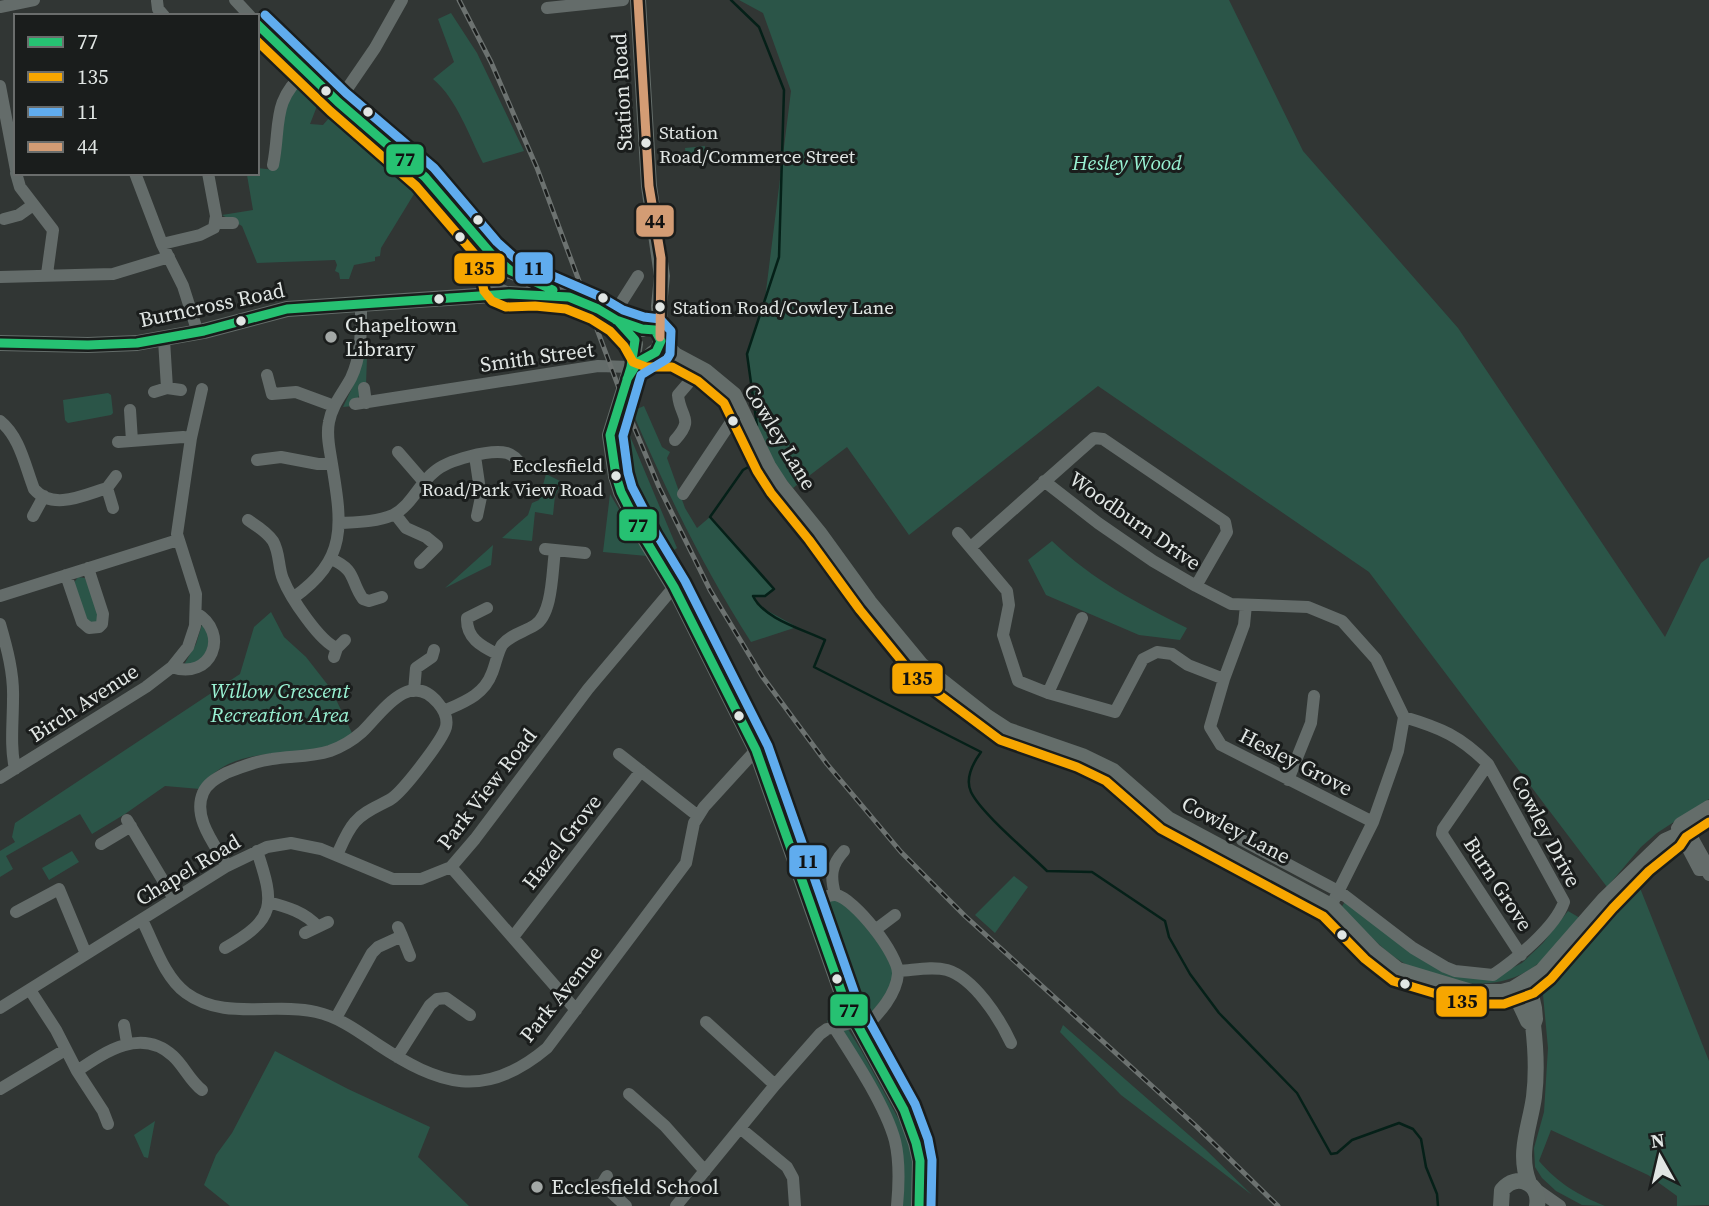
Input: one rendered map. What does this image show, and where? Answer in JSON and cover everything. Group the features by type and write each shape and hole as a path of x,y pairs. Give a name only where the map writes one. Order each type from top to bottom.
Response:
{"main road":[{"name":"Station Road","path":"638,0 649,186 661,267 659,306 647,341"},
{"name":"Burncross Road","path":"0,342 88,345 163,340 288,309 486,294 501,288 503,271 512,272"},
{"path":"512,272 615,319"},
{"path":"501,288 576,300"},
{"name":"Cowley Lane","path":"615,319 647,341 695,366 734,394 768,466 869,602 921,665 1007,730 1082,755 1113,771 1168,819 1336,899 1374,951 1398,970 1471,992 1502,992 1520,985"},
{"path":"647,341 631,368 610,435 615,475 645,539 674,587 756,750 845,1002 904,1110 916,1143 920,1180 919,1206"},
{"path":"1501,1206 1500,1196 1522,1153 1537,1071 1533,1026 1535,1019 1520,985 1542,971 1629,875 1709,808"},
{"path":"1680,831 1709,821"},
{"path":"1522,1153 1531,1185 1538,1198 1537,1206"},
{"path":"1506,1185 1517,1181 1531,1185"}],"street":[{"path":"0,7 34,0"},
{"path":"235,0 248,14"},
{"path":"338,102 375,48 402,0"},
{"path":"547,8 623,0"},
{"path":"259,26 338,102 425,177 488,251 512,272"},
{"path":"273,164 277,145 277,116 281,103 292,83 306,72"},
{"path":"0,86 5,135 14,165"},
{"path":"17,175 20,187 52,230 47,274"},
{"path":"136,175 162,244 189,300 198,333"},
{"path":"162,244 210,232 216,223 208,175"},
{"path":"4,219 19,215 33,205"},
{"path":"216,223 233,223"},
{"path":"488,251 501,288"},
{"path":"0,276 113,274 169,257"},
{"path":"615,319 638,276"},
{"path":"293,598 315,581 331,559 337,543 339,523 328,430 334,406 356,364 360,346 360,304"},
{"path":"163,340 160,390 181,390"},
{"name":"Smith Street","path":"364,388 361,403 598,366 631,368"},
{"path":"675,440 685,429 687,422 678,395 690,381 695,366"},
{"path":"267,375 272,394 296,392 334,406"},
{"name":"Birch Avenue","path":"0,778 145,687 172,667 188,647 195,626 196,594 178,540 178,524 191,438 202,389"},
{"path":"683,494 741,407"},
{"path":"130,410 132,441"},
{"path":"0,421 8,427 16,442 34,489 52,501 62,501 107,488 116,476"},
{"path":"118,442 191,438"},
{"path":"971,547 1094,438 1103,439 1225,522 1227,533 1196,586"},
{"path":"396,452 424,482"},
{"path":"339,523 372,521 395,514 410,501 431,474 448,463 475,456 506,453 514,456 523,467"},
{"path":"475,456 481,497 477,516"},
{"path":"257,460 281,457 332,464"},
{"name":"Woodburn Drive","path":"1044,481 1153,561 1231,604 1308,607 1342,621 1376,659 1404,717"},
{"path":"107,488 113,508"},
{"path":"33,516 44,496"},
{"path":"395,514 407,528 437,546 420,563"},
{"path":"268,516 254,523 273,542 283,579 293,598 321,638 328,645 339,648"},
{"path":"958,533 1007,591 1009,605 1003,635 1018,681 1048,694 1115,712 1143,659 1157,652 1172,654 1188,665 1224,679"},
{"path":"0,596 178,540"},
{"path":"444,711 466,701 484,688 505,641 534,626 545,615 550,550 585,553"},
{"path":"331,559 351,573 363,599 376,600 382,597"},
{"path":"66,575 82,622 89,628 99,627 103,614 88,568"},
{"name":"Park View Road","path":"576,1010 451,867 588,690 674,587"},
{"name":"Hesley Grove","path":"1246,606 1244,625 1210,727 1221,745 1373,822"},
{"path":"487,608 467,618 468,631 480,644 498,654"},
{"name":"Birch Avenue","path":"172,667 182,671 200,666 208,660 212,652 215,642 210,625 196,613"},
{"path":"1048,694 1082,618"},
{"path":"0,624 14,695 11,745 15,769"},
{"path":"414,691 416,668 432,657 434,650"},
{"path":"227,866 207,831 200,812 201,797 209,784 229,772 257,762 333,750 361,732 392,699 414,691 431,696 444,711 444,733 393,797 358,819 337,855"},
{"path":"1288,780 1311,723 1314,696"},
{"path":"1336,899 1373,822 1398,751 1404,717"},
{"name":"Cowley Drive","path":"1241,840 1413,948 1455,971 1493,975 1521,955 1559,912 1564,902 1488,764 1470,746 1442,729 1404,717"},
{"name":"Park Avenue","path":"142,920 169,974 185,993 201,1002 226,1008 284,1001 336,1018 430,1075 474,1082 504,1076 527,1064 547,1048 686,863 694,823 698,816 756,750"},
{"path":"619,754 698,816"},
{"name":"Burn Grove","path":"1488,764 1442,834 1521,955"},
{"name":"Hazel Grove","path":"513,937 641,771"},
{"path":"101,844 129,823 174,899"},
{"path":"1680,831 1707,864 1707,873"},
{"name":"Chapel Road","path":"0,1008 227,866 257,851 291,843 308,845 379,874 402,880 422,879 451,867"},
{"path":"225,948 258,927 264,918 268,902 264,871 257,851"},
{"path":"835,894 831,875 836,860 844,851"},
{"path":"16,912 56,884 86,954"},
{"path":"676,1206 820,1034 834,1027 858,1027 880,1011 895,989 898,971 892,954 875,929 846,899 835,894 810,902"},
{"path":"268,902 299,912 323,925 305,933"},
{"path":"875,929 897,914"},
{"path":"336,1018 372,953 400,932 410,956"},
{"path":"898,971 934,968 950,971 969,983 1005,1028 1011,1043"},
{"path":"30,990 57,1030 108,1124"},
{"path":"397,1057 430,1005 437,999 446,998 470,1016"},
{"path":"706,1022 775,1085"},
{"path":"124,1025 127,1043"},
{"path":"834,1027 861,1068 895,1140 899,1169 897,1206"},
{"path":"77,1071 104,1052 127,1043 152,1045 167,1052 202,1090"},
{"path":"0,1089 65,1049"},
{"path":"629,1094 665,1126 705,1171"},
{"path":"740,1128 787,1167 793,1178 795,1206"},
{"path":"582,1189 604,1180 626,1206"},
{"path":"1531,1185 1560,1206"}],"green space":[{"name":"Hesley Wood","path":"739,0 1229,0 1303,151 1458,328 1665,637 1701,563 1709,557 1709,799 1657,833 1641,847 1607,887 1369,572 1098,386 909,535 847,447 793,488 773,464 757,428 747,354 765,299 791,91 763,13"},
{"path":"451,13 477,53 524,151 483,163 456,107 433,79 454,62 438,19"},
{"path":"300,83 314,90 321,96 310,124 323,125 335,111 404,169 413,183 414,194 381,248 380,256 375,257 375,261 354,265 349,279 340,279 339,273 335,271 335,260 257,263 242,226 222,215 253,210 247,175 259,175 259,168 275,170 288,95"},
{"path":"705,146 706,167 687,163 685,148"},
{"path":"362,356 367,357 366,384 353,406 343,407 352,388"},
{"path":"108,393 111,395 111,415 68,423 65,420 63,400"},
{"path":"644,406 662,447 670,452 667,458 685,508 697,528 710,517 774,589 765,596 753,596 757,605 797,627 751,642 702,558 658,471 632,411"},
{"path":"622,417 677,548 667,555 621,456 619,429"},
{"path":"546,474 562,482 555,496 553,515 535,512 532,541 502,538 528,515 532,503 539,500"},
{"path":"610,494 647,556 603,552"},
{"path":"1052,541 1116,590 1187,628 1180,640 1139,635 1046,595 1028,560"},
{"path":"493,545 491,565 445,588"},
{"path":"78,577 85,578 100,614 98,624 88,623 73,584"},
{"name":"Willow Crescent Recreation Area","path":"271,612 284,637 306,657 331,689 352,733 336,743 317,749 254,756 234,762 216,772 200,789 165,786 92,834 80,814 6,856 13,869 0,877 0,851 15,842 12,837 15,823 240,674 254,627"},
{"path":"203,621 211,642 202,660 182,668 196,644"},
{"path":"72,851 79,862 49,880 42,868"},
{"path":"1634,873 1709,1061 1709,1205 1677,1206 1677,1196 1648,1175 1551,1130 1539,1161 1569,1188 1605,1206 1582,1205 1556,1191 1535,1167 1534,1148 1544,1112 1548,1048 1542,984 1564,949"},
{"path":"1014,876 1028,887 995,933 975,915"},
{"path":"834,898 863,920 895,972 891,988 861,1026 813,904"},
{"path":"1347,898 1455,971 1504,972 1522,963 1543,943 1568,911 1580,918 1540,962 1525,972 1490,983 1471,984 1435,977 1402,962 1378,944 1341,908"},
{"path":"836,1010 911,1142 915,1162 913,1206 901,1206 902,1166 862,1066 827,1021"},
{"path":"1063,1025 1205,1149 1252,1195 1121,1095 1060,1032"},
{"path":"275,1051 430,1127 418,1157 469,1206 230,1206 204,1185 216,1155 232,1133"},
{"path":"155,1121 148,1158 144,1157 134,1135"}],"waterway":[{"path":"731,0 759,27 784,90 779,257 747,354 757,426"},
{"path":"757,462 743,470 710,517 774,589 765,596 753,596 758,604 775,617 825,640 814,667 981,752 971,771 969,787 976,801 995,821 1047,871 1092,872 1165,921 1169,937 1190,974 1219,1013 1297,1093 1331,1154 1337,1153 1352,1140 1399,1123 1413,1129 1421,1139 1438,1206"}],"railway":[{"path":"459,0 491,62 537,168 627,410 659,487 710,590 762,676 827,764 901,852 965,916 1196,1126 1278,1206"}],"transit line":[{"name":"44","path":"638,0 649,186 661,258 660,337"},
{"name":"11","path":"265,15 346,93 434,168 497,242 518,261 601,297 623,310 660,319 671,331 670,354 667,359 641,375 623,436 632,487 685,581 768,746 856,997 915,1104 928,1139 932,1160 931,1206"},
{"name":"77","path":"259,26 338,102 425,177 493,256 511,271 553,290"},
{"name":"135","path":"259,43 330,111 416,186 477,257 484,291 492,301 506,307 566,309 591,319 610,331 624,346 633,362 646,367 672,367 698,381 724,403 757,471 771,493 913,675 1000,740 1077,767 1106,781 1161,829 1323,916 1365,959 1393,981 1470,1004 1504,1004 1534,993 1551,979 1649,871 1680,846 1686,837 1709,822"},
{"name":"77","path":"0,343 137,343 204,331 287,309 509,294 569,297 618,321 635,340 631,367 610,435 621,492 674,587 756,750 845,1002 904,1110 916,1143 920,1161 919,1206"},
{"name":"77","path":"616,320 642,329 655,330 661,341 656,352 638,362 627,379"}],"place":[{"name":"Station Road/Commerce Street","path":"646,143"},
{"name":"Station Road/Cowley Lane","path":"660,307"},
{"name":"Chapeltown Library","path":"331,337"},
{"name":"Ecclesfield Road/Park View Road","path":"616,476"},
{"name":"Ecclesfield School","path":"537,1187"}]}
